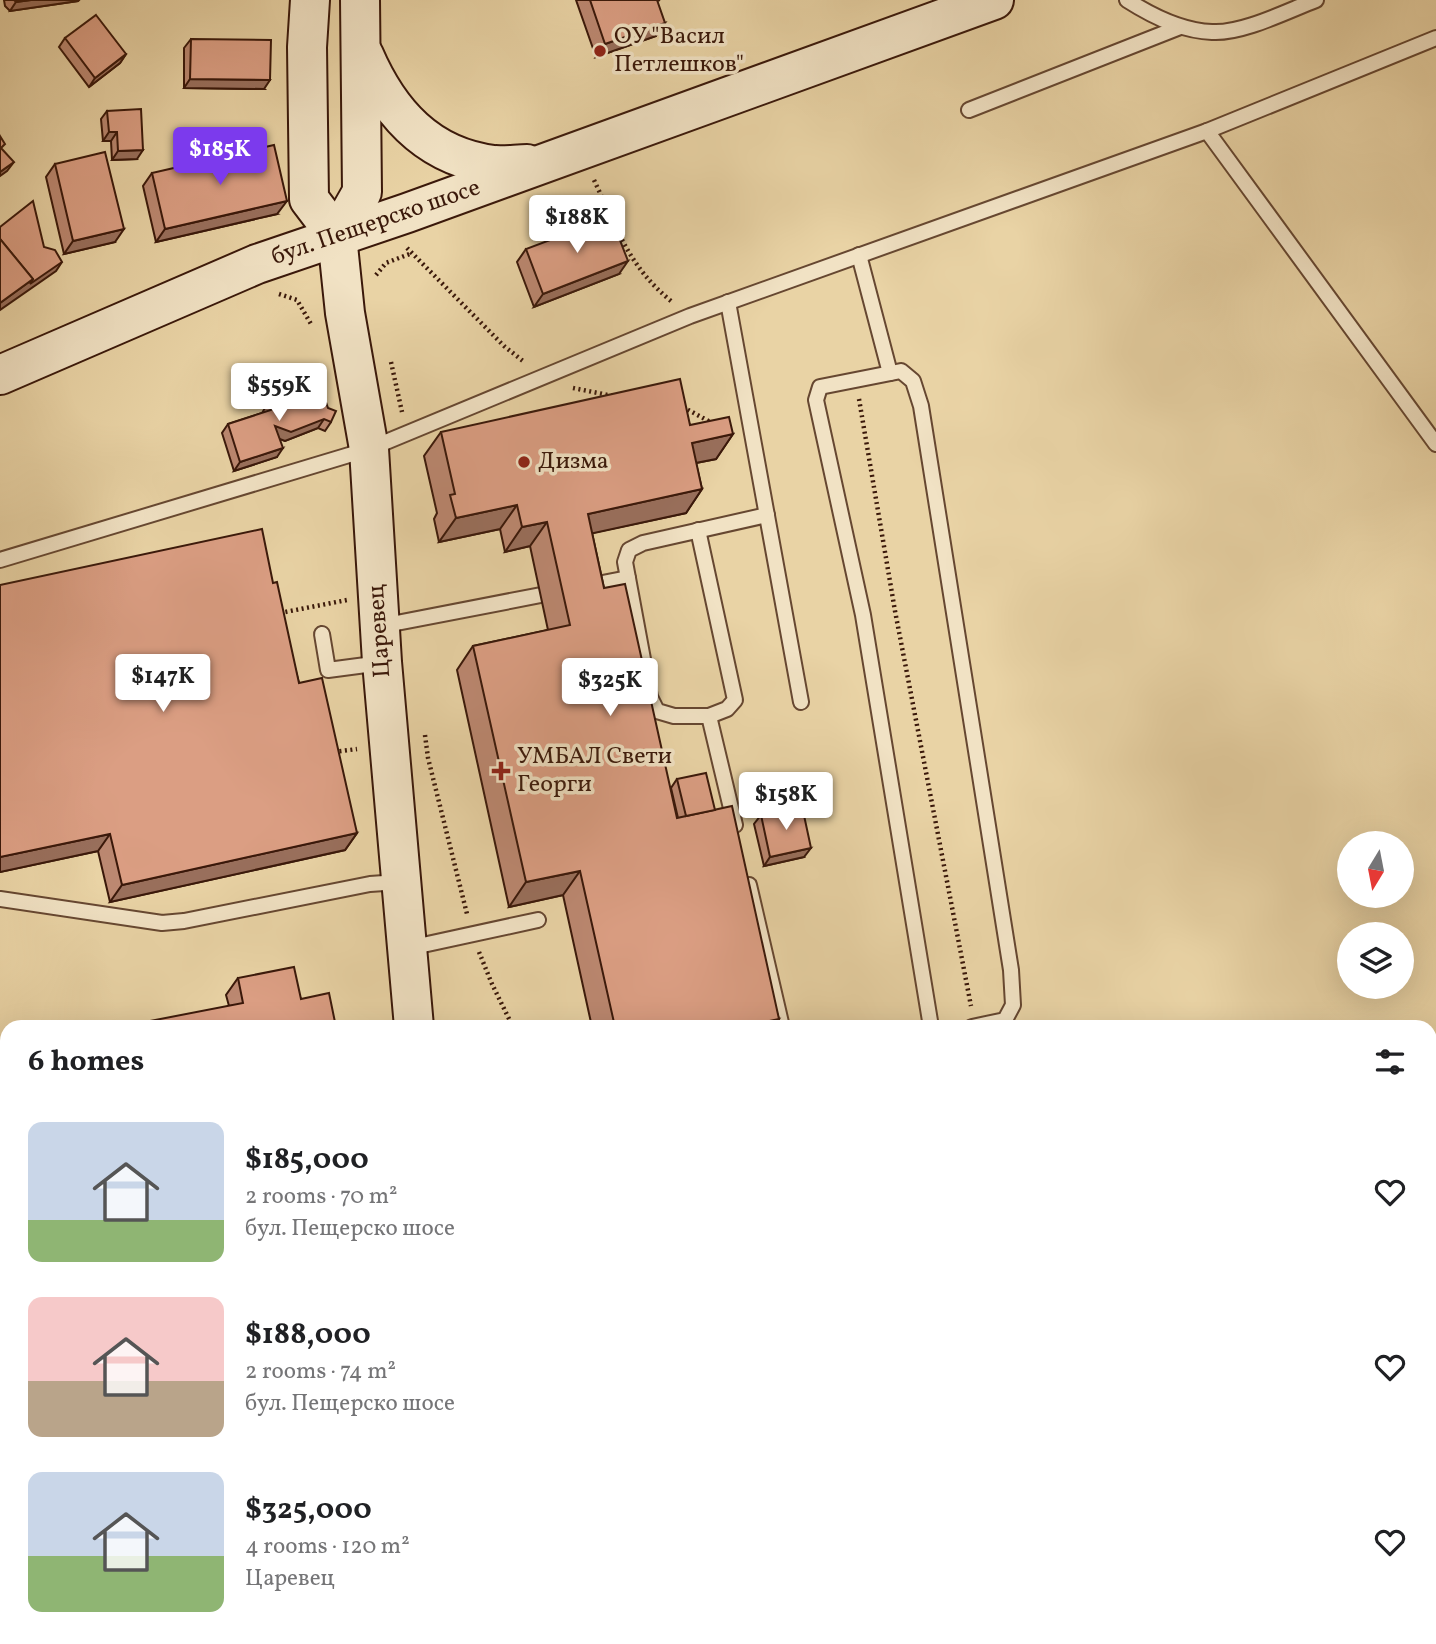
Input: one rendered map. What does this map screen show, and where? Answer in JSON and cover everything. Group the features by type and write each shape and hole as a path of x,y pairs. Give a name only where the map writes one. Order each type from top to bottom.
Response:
{"main road":[{"path":"310,0 307,47 309,199 337,236 362,192 360,0"},
{"name":"бул. Пещерско шосе","path":"0,375 257,264 580,151 994,0"},
{"path":"361,49 377,86 398,114 430,142 457,156 495,165 543,164"},
{"name":"Царевец","path":"337,236 345,313 369,449 380,627 413,1020"}],"lane":[{"path":"1127,0 1143,11 1181,27 1214,33 1242,27 1315,0"},
{"path":"969,110 1181,27"},
{"path":"0,561 369,449 690,316 1207,131 1436,38"},
{"path":"1207,131 1436,443"},
{"path":"859,255 890,373"},
{"path":"728,302 801,702"},
{"path":"930,1020 863,615 816,400 820,387 901,371 914,381 921,406 1011,970 1013,1005 1005,1020"},
{"path":"698,530 735,700 727,709 709,716 674,716 657,711 650,697 625,562 629,550 643,543 698,530 767,515"},
{"path":"582,587 628,578"},
{"path":"322,634 328,670 380,627 541,595"},
{"path":"709,716 738,838"},
{"path":"744,865 780,1020"},
{"path":"0,900 162,923 370,884 402,881"},
{"path":"408,948 538,920"}],"path":[{"path":"580,151 629,255 653,286 690,316"},
{"path":"375,282 376,275 386,263 412,253"},
{"path":"278,294 297,300 312,326"},
{"path":"390,358 407,433"},
{"path":"855,381 895,611 968,980 972,1020"},
{"path":"269,615 380,627"},
{"path":"425,730 428,758 472,934 510,1020"}],"building":[{"path":"590,0 657,0 665,23 605,44"},
{"path":"96,15 126,54 95,78 65,38"},
{"path":"191,39 271,40 270,80 190,79"},
{"path":"141,109 143,150 118,151 117,132 109,132 107,111"},
{"path":"0,136 5,144 1,148 14,162 0,172"},
{"path":"274,145 287,201 165,229 152,173"},
{"path":"105,152 124,229 73,241 55,164"},
{"path":"33,201 44,247 55,250 62,262 30,284 33,279 0,239 0,227"},
{"path":"611,217 628,261 543,294 526,249"},
{"path":"0,239 33,279 0,303"},
{"path":"680,379 690,425 729,417 733,434 692,443 702,489 588,514 604,588 625,584 677,818 732,806 779,1019 613,1020 580,871 526,882 473,646 570,625 547,522 522,527 517,505 456,518 450,495 455,494 441,432"},
{"path":"320,385 328,408 336,411 331,422 324,419 291,432 275,426 283,448 240,462 228,424 271,410 268,403"},
{"path":"262,529 273,583 277,582 299,683 322,678 357,833 122,885 110,834 0,857 0,585"},
{"path":"706,773 715,810 686,816 677,779"},
{"path":"802,806 811,848 770,857 761,815"},
{"path":"294,967 301,999 329,993 335,1020 155,1020 243,1003 238,978"}],"place":[{"name":"ОУ \"Васил Петлешков\"","path":"600,51"},
{"name":"Дизма","path":"524,462"},
{"name":"УМБАЛ Свети Георги","path":"501,771"}]}
